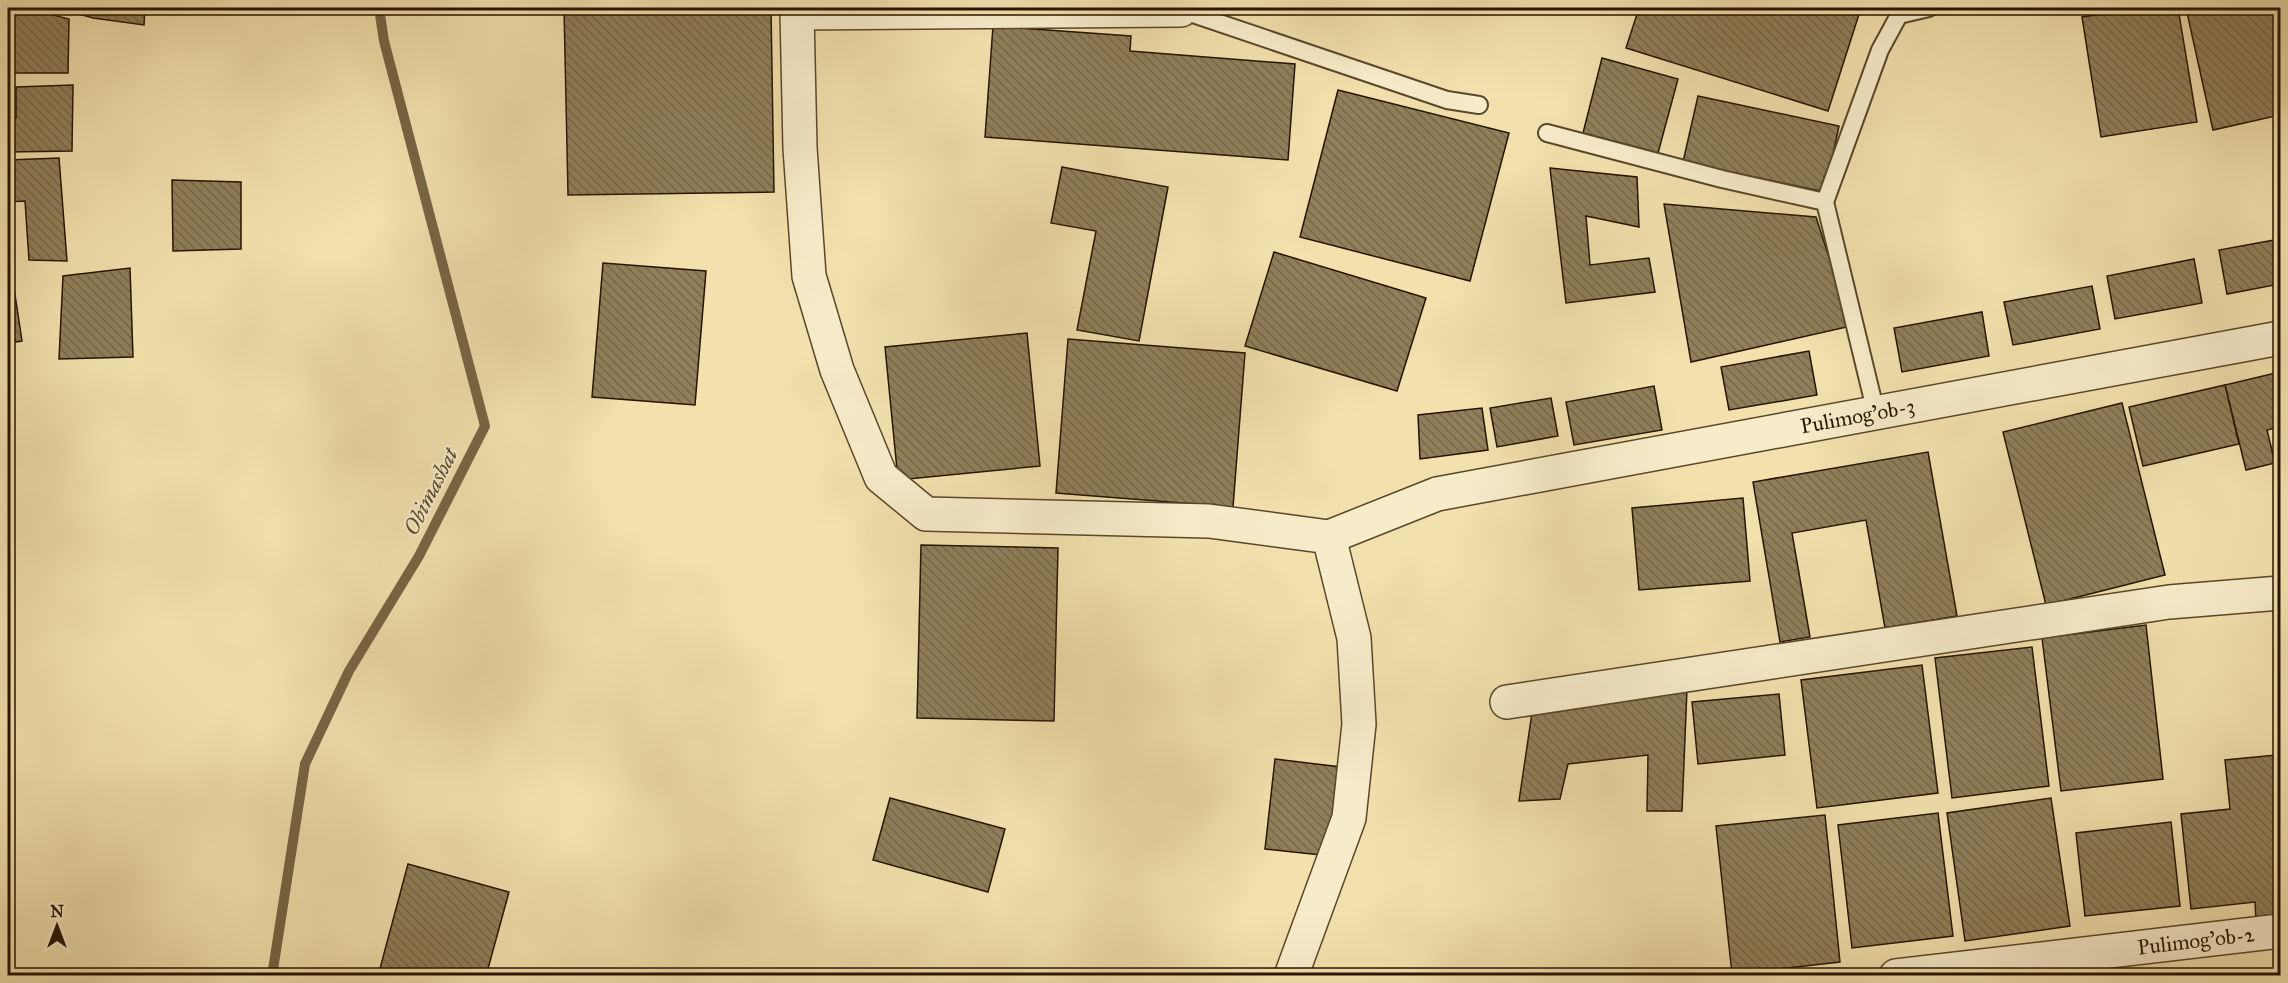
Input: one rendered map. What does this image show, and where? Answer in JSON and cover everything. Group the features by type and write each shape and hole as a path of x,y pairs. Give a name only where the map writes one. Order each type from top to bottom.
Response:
{"street":[{"path":"1181,9 797,10 800,148 809,276 837,370 881,477 926,514 1209,521 1329,537 1354,638 1359,724 1349,818 1291,975"},
{"name":"Pulimog’ob-3","path":"1329,537 1437,494 2280,338"},
{"path":"1507,702 2157,603 2280,593"},
{"name":"Pulimog’ob-2","path":"1896,975 1951,972 2280,931"}],"lane":[{"path":"1876,413 1825,202 1880,50 1899,15 1929,8"},
{"path":"1181,9 1447,100 1479,105"},
{"path":"1547,133 1825,202"}],"building":[{"path":"8,8 26,8 69,19 68,73 8,73"},
{"path":"58,8 145,8 144,25 93,18"},
{"path":"564,8 771,8 774,192 568,195"},
{"path":"1639,8 1861,8 1828,111 1626,48"},
{"path":"2143,8 2178,8 2197,122 2101,137 2082,17"},
{"path":"2186,8 2280,8 2280,115 2213,130"},
{"path":"993,26 1131,36 1130,51 1295,64 1288,160 985,137"},
{"path":"1602,58 1678,79 1658,153 1583,133"},
{"path":"73,85 72,151 8,152 8,118 16,118 16,87"},
{"path":"1338,90 1509,133 1470,281 1300,237"},
{"path":"1698,96 1839,126 1825,192 1683,162"},
{"path":"59,158 67,261 29,260 25,201 8,202 8,160"},
{"path":"1062,167 1168,187 1139,341 1077,330 1096,231 1051,223"},
{"path":"1550,168 1637,177 1639,227 1586,216 1590,265 1649,258 1655,292 1566,303"},
{"path":"172,180 241,182 241,249 173,251"},
{"path":"1664,204 1816,217 1851,326 1691,362"},
{"path":"2280,239 2280,284 2227,294 2219,250"},
{"path":"1274,252 1426,298 1397,391 1245,346"},
{"path":"2194,259 2202,303 2115,319 2107,276"},
{"path":"603,263 706,271 695,405 592,397"},
{"path":"11,268 22,341 8,343 8,269"},
{"path":"130,268 133,357 59,359 63,276"},
{"path":"2092,286 2100,329 2013,345 2004,302"},
{"path":"1982,312 1989,356 1902,372 1894,328"},
{"path":"1027,333 1040,466 898,480 885,347"},
{"path":"1068,339 1245,353 1233,507 1056,493"},
{"path":"1809,351 1817,395 1729,410 1721,367"},
{"path":"2280,372 2280,427 2267,430 2275,463 2246,470 2225,385"},
{"path":"2225,385 2239,444 2143,466 2129,407"},
{"path":"1654,386 1662,430 1574,445 1566,402"},
{"path":"1551,398 1558,436 1497,447 1490,408"},
{"path":"2122,403 2165,575 2046,605 2003,432"},
{"path":"1482,408 1488,450 1420,459 1418,415"},
{"path":"1928,452 1957,616 1885,628 1866,520 1792,533 1810,637 1780,642 1753,482"},
{"path":"1743,498 1750,581 1639,590 1632,508"},
{"path":"921,545 1058,548 1054,721 917,718"},
{"path":"2146,625 2163,779 2061,791 2042,638"},
{"path":"2032,647 2049,786 1952,798 1935,658"},
{"path":"1922,665 1938,793 1817,808 1801,680"},
{"path":"1687,689 1682,811 1647,811 1648,755 1568,764 1560,799 1519,801 1533,706"},
{"path":"1779,694 1785,755 1698,764 1692,702"},
{"path":"2276,755 2280,799 2280,918 2256,920 2255,902 2191,909 2181,814 2230,809 2225,760"},
{"path":"1275,759 1341,767 1330,856 1265,849"},
{"path":"890,798 1005,829 988,892 873,860"},
{"path":"2051,798 2070,926 1965,941 1947,813"},
{"path":"1938,813 1953,936 1852,948 1838,825"},
{"path":"1825,815 1840,962 1732,974 1716,826"},
{"path":"2171,822 2180,906 2085,916 2076,833"},
{"path":"408,864 509,892 486,976 378,976"}],"waterway":[{"name":"Obimashat","path":"272,976 305,764 349,671 419,556 485,426 384,41 379,8"}]}
